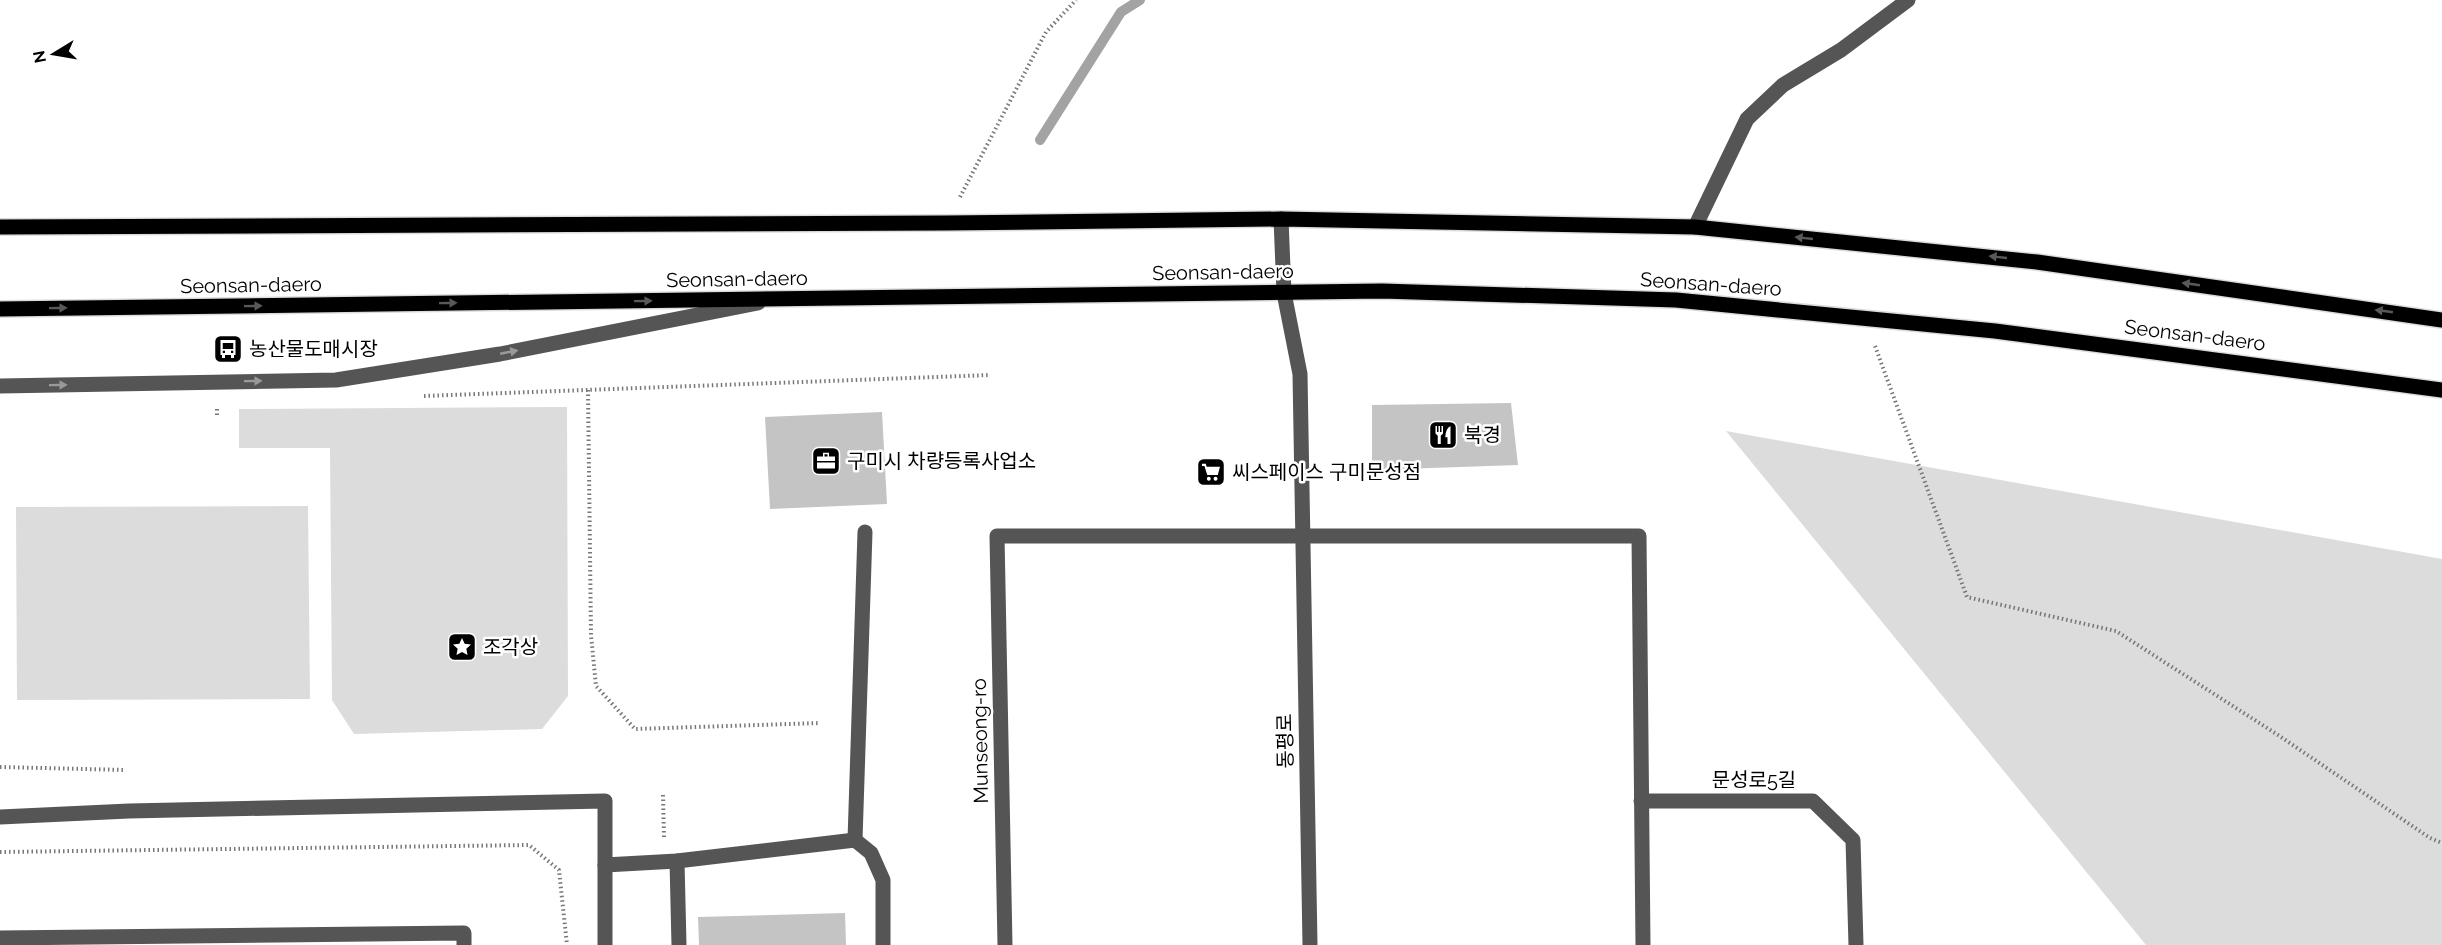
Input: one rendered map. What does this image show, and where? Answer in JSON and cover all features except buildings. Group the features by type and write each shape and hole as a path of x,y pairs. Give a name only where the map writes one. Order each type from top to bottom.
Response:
{"main road":[{"path":"0,227 946,223 1281,219 1695,226 2037,261 2442,320"},
{"name":"Seonsan-daero","path":"0,309 1382,291 1676,300 1995,331 2442,390"}],"street":[{"path":"1695,226 1747,119 1783,85 1841,50 1908,0"},
{"name":"동평로","path":"1281,219 1284,293 1300,374 1310,945"},
{"path":"0,386 336,380 500,354 780,299"},
{"path":"855,840 865,532"},
{"name":"Munseong-ro","path":"1005,945 997,536 1302,536"},
{"path":"1302,536 1639,536 1643,945"},
{"path":"0,817 129,811 605,801 605,945"},
{"name":"문성로5길","path":"1641,801 1813,801 1853,840 1856,945"},
{"path":"605,865 677,861 855,840 871,853 883,880 883,945"},
{"path":"677,861 679,945"},
{"path":"0,938 464,933 464,945"}],"path":[{"path":"946,223 1046,32 1076,0"},
{"path":"1865,318 1967,597 2116,631 2278,735 2430,838 2442,843"},
{"path":"421,396 990,375"},
{"path":"588,390 591,634 596,686 635,729 820,723"},
{"path":"0,767 126,770"},
{"path":"0,852 529,845 559,870 567,945"}],"shaded area":[{"path":"567,407 568,696 542,729 354,734 332,700 330,448 239,448 239,409"},
{"path":"1726,431 2442,559 2442,945 2146,945"},
{"path":"308,506 310,699 17,700 16,507"}],"waterway":[{"path":"1040,140 1121,12 1140,0"}],"place":[{"name":"농산물도매시장","path":"228,349"},
{"name":"북경","path":"1443,435"},
{"name":"구미시 차량등록사업소","path":"826,461"},
{"name":"씨스페이스 구미문성점","path":"1211,472"},
{"name":"조각상","path":"462,647"}]}
